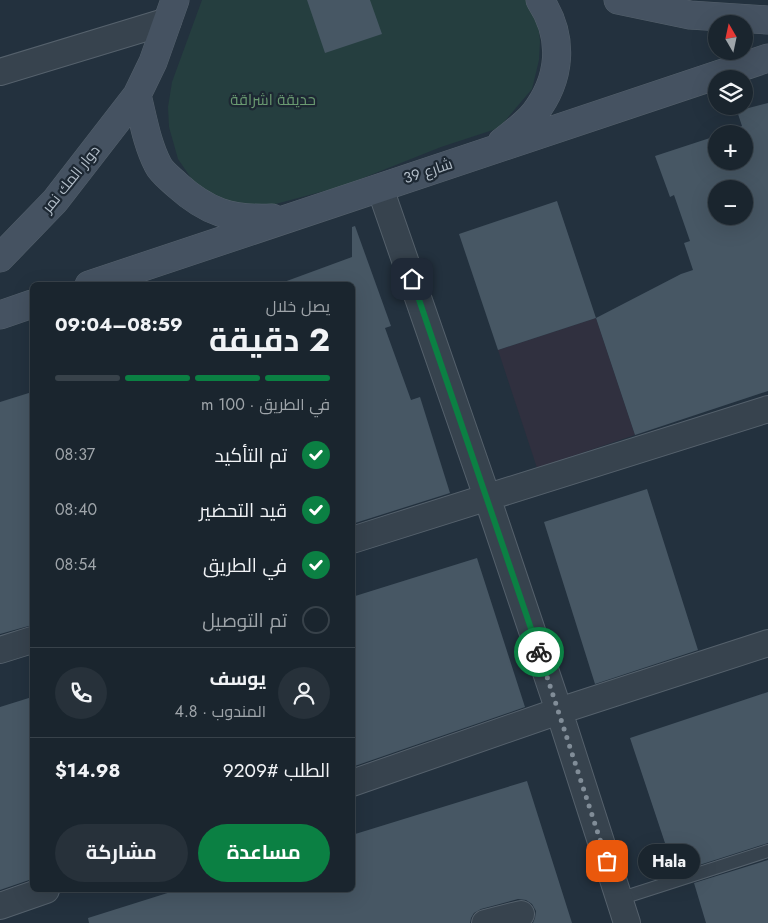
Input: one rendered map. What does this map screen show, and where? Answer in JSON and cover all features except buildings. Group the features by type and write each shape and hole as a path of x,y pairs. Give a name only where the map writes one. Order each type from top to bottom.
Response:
{"street":[{"path":"494,150 534,114 553,78 558,54 556,33 546,8 540,0"},
{"path":"618,0 690,15 768,20"},
{"path":"0,72 171,10"},
{"name":"دوار المك نمر","path":"0,258 55,201 137,95 154,62 171,10"},
{"name":"شارع 39","path":"98,282 768,58"},
{"path":"137,95 151,150 159,168 188,194 202,205 220,213 253,219 289,218"},
{"path":"380,188 559,711 627,923"},
{"path":"0,315 30,305"},
{"path":"355,539 768,408"},
{"path":"0,650 30,641"},
{"path":"355,782 559,711 768,643"},
{"path":"0,906 40,892"},
{"path":"484,923 521,914"}],"lane":[{"path":"619,898 768,851"}],"shaded area":[{"path":"596,318 635,435 537,468 498,350"}],"green space":[{"name":"حديقة اشراقة","path":"202,0 526,0 538,22 539,60 532,89 499,128 441,147 343,186 253,210 211,198 191,178 178,159 169,127 168,107 172,82"}],"way so far":[{"path":"539,652 607,861"}],"place":[{"name":"Hala","path":"607,861"}],"route":[{"path":"412,279 539,652"}]}
